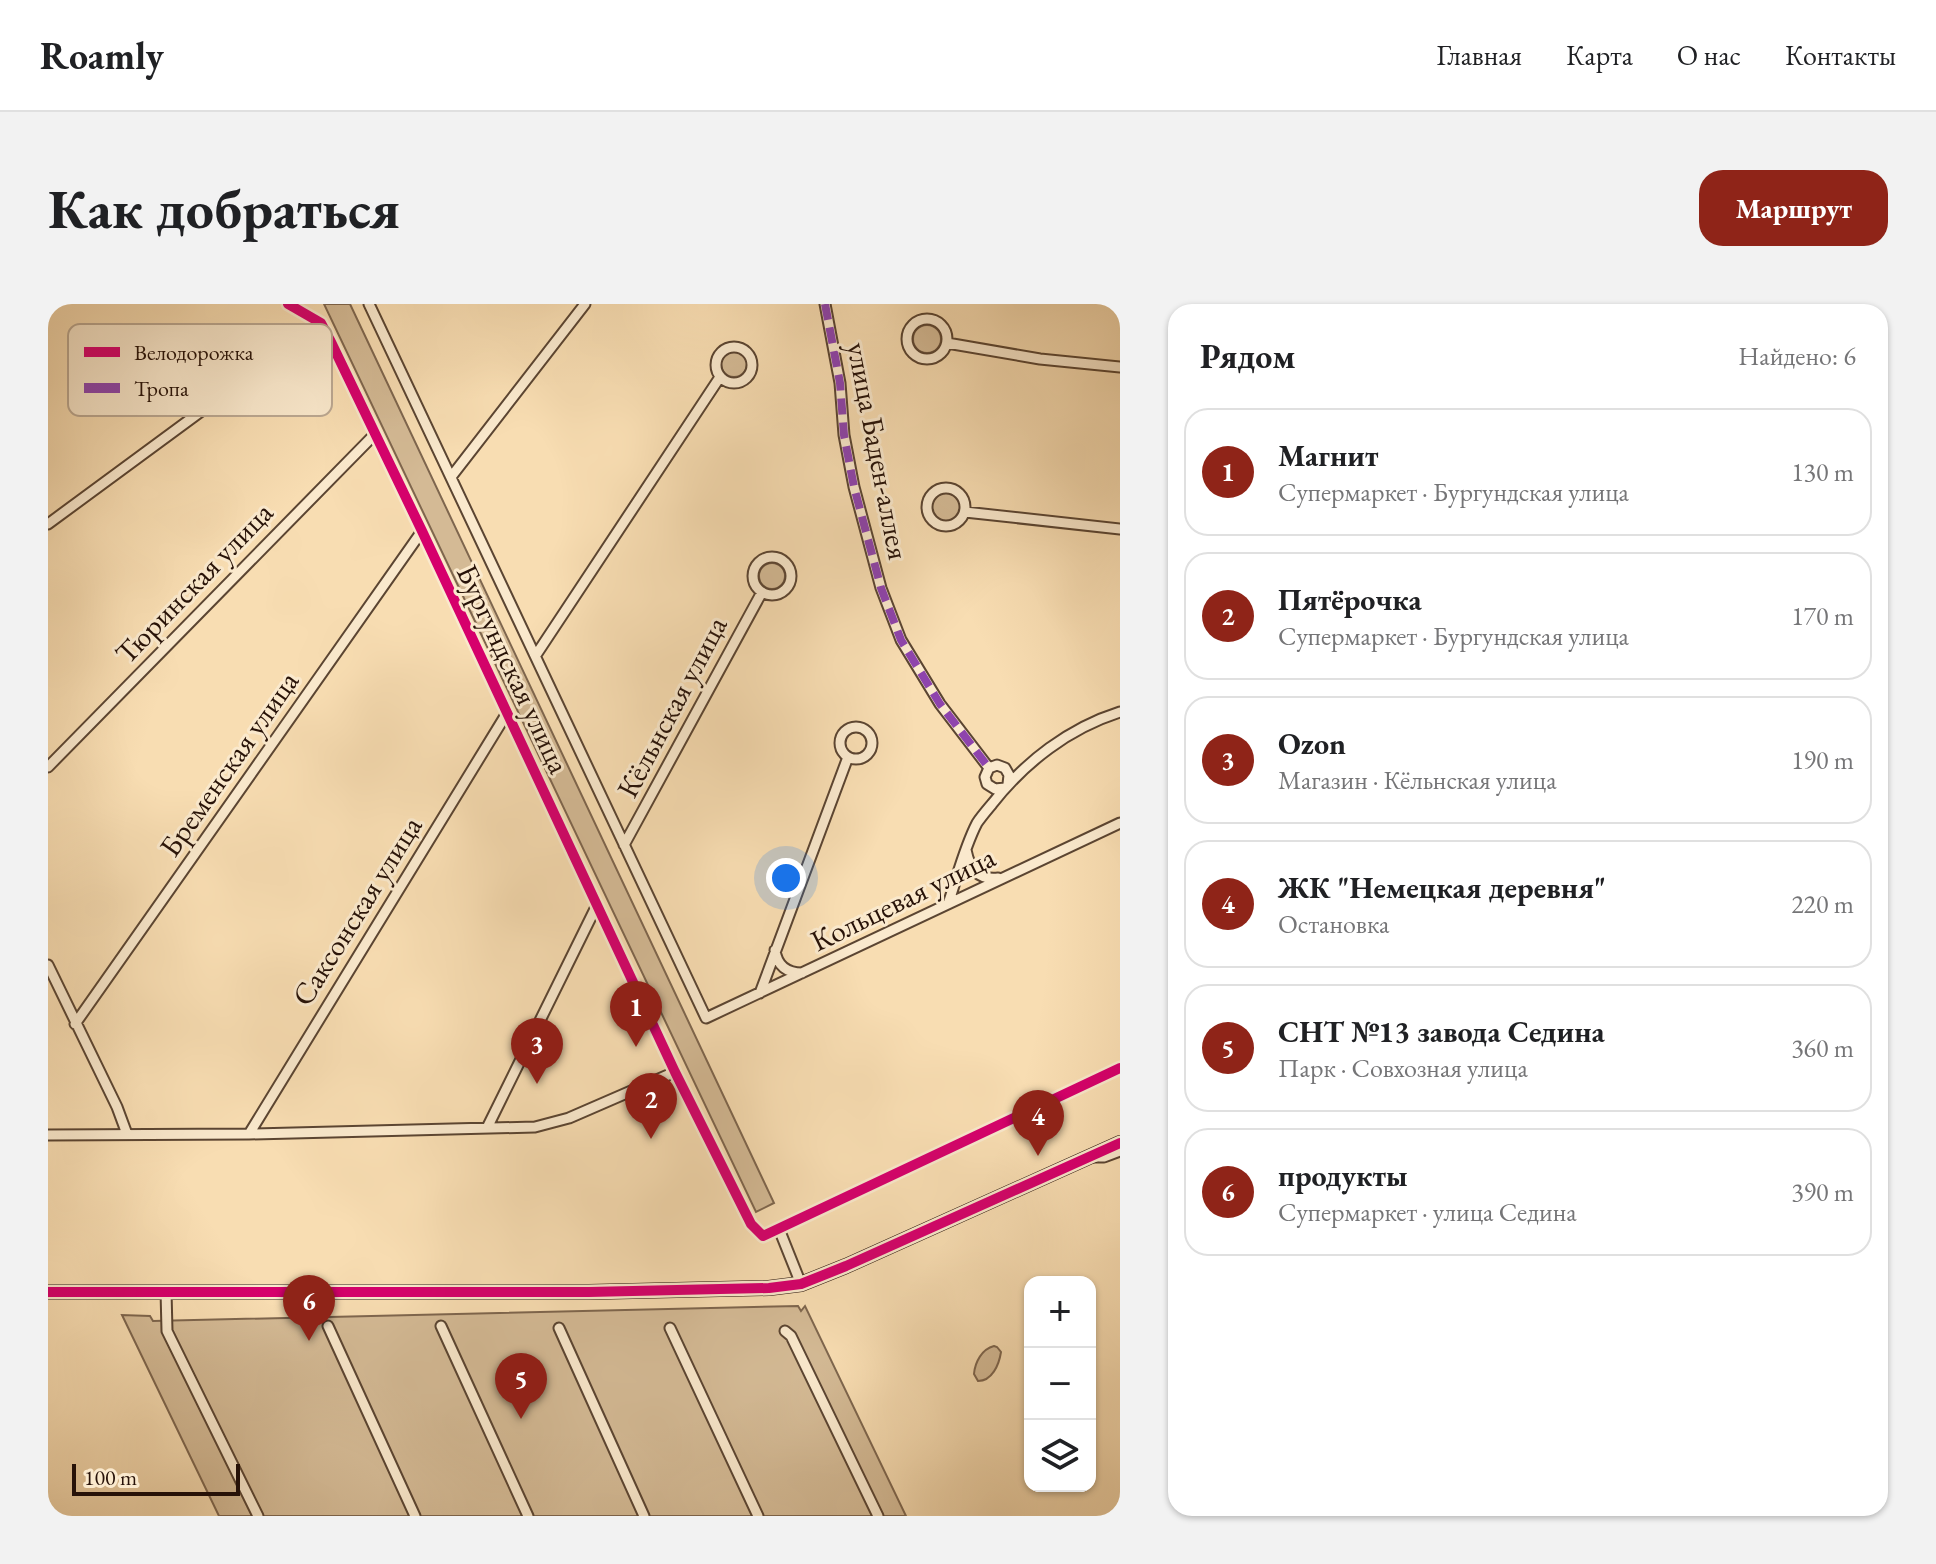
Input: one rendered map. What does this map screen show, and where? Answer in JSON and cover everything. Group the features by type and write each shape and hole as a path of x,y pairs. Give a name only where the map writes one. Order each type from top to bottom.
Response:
{"street":[{"path":"288,304 321,323"},
{"name":"Бургундская улица","path":"369,304 706,1018"},
{"path":"451,477 585,304"},
{"name":"улица Баден-аллея","path":"825,304 840,383 844,435 854,487 881,588 901,640 940,704 989,768"},
{"path":"931,320 942,327 947,343 936,357 923,359 910,348 908,335 916,323 931,320"},
{"path":"947,343 1040,359 1120,367"},
{"name":"Бургундская улица","path":"332,346 675,1072 751,1224 763,1236 779,1229"},
{"path":"731,346 741,348 750,355 752,367 746,378 736,383 720,377 715,366 721,351 731,346"},
{"path":"536,655 720,377"},
{"path":"48,524 195,416"},
{"name":"Тюринская улица","path":"48,767 375,434"},
{"path":"952,489 964,500 965,512 956,523 941,525 929,515 927,504 936,491 952,489"},
{"path":"965,512 1120,529"},
{"name":"Бременская улица","path":"75,1024 422,531"},
{"name":"Кёльнская улица","path":"769,557 784,562 791,577 787,588 772,595 762,592 753,581 755,567 769,557"},
{"name":"Кёльнская улица","path":"624,845 762,592"},
{"path":"948,904 978,823 1007,786 1035,759 1067,736 1098,719 1120,712"},
{"name":"Саксонская улица","path":"249,1134 507,713"},
{"path":"760,993 848,757"},
{"name":"улица Баден-аллея","path":"997,765 1005,768 1009,775 1007,786 995,789 987,784 985,777 989,768 997,765"},
{"name":"Кольцевая улица","path":"706,1018 1120,823"},
{"path":"966,850 975,874 989,879 1005,877"},
{"path":"487,1128 597,905"},
{"path":"775,950 776,958 786,970 804,973"},
{"path":"48,965 127,1134"},
{"path":"801,1284 779,1229 1120,1068"},
{"path":"48,1135 535,1127 569,1118 675,1072"},
{"path":"48,1292 589,1292 769,1288 801,1284 1120,1143"},
{"path":"1090,1157 1104,1157 1120,1151"},
{"path":"166,1291 167,1331 258,1516"},
{"path":"328,1326 415,1516"},
{"path":"441,1326 528,1516"},
{"path":"559,1328 644,1516"},
{"path":"670,1328 758,1516"},
{"path":"785,1331 791,1336 878,1516"}],"shaded area":[{"path":"324,304 350,304 774,1203 756,1212"},
{"path":"927,325 937,329 941,339 937,349 927,353 917,349 913,339 917,329"},
{"path":"734,351 744,354 747,364 744,374 734,377 724,374 721,364 724,354"},
{"path":"946,493 956,497 960,507 956,517 946,521 936,517 932,507 936,497"},
{"path":"772,563 782,566 785,576 782,586 772,589 762,586 759,576 762,566"},
{"path":"798,1306 801,1311 805,1306 906,1516 219,1516 122,1315 150,1316 153,1321"},
{"path":"994,1346 1001,1352 997,1367 987,1378 978,1381 974,1374 978,1361 986,1350"}],"marked path":[{"path":"825,304 840,383 844,435 854,487 881,588 901,640 940,704 989,768"}],"cycle path":[{"path":"288,304 322,324"},
{"path":"332,344 675,1072 751,1224 763,1236 1120,1068"},
{"path":"48,1292 589,1292 769,1288 801,1284 1120,1143"}],"place":[{"name":"Магнит","path":"636,1047"},
{"name":"Ozon","path":"537,1084"},
{"name":"Пятёрочка","path":"651,1139"},
{"name":"ЖК \"Немецкая деревня\"","path":"1038,1156"},
{"name":"продукты","path":"309,1341"},
{"name":"СНТ №13 завода Седина","path":"521,1419"}]}
